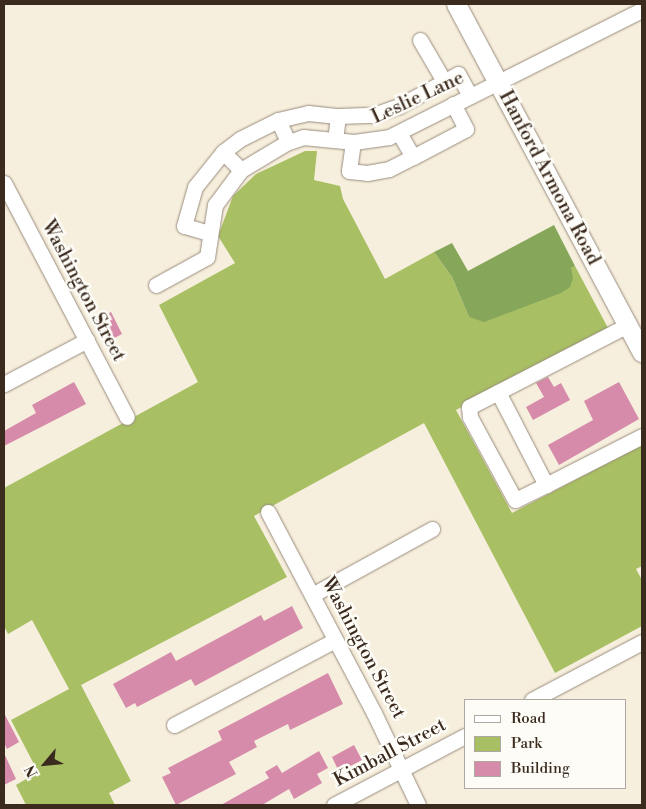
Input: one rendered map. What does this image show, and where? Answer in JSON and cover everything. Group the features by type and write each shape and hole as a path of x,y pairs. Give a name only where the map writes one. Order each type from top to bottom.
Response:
{"main road":[{"name":"Hanford Armona Road","path":"456,4 641,346"}],"street":[{"name":"Leslie Lane","path":"156,285 207,257 214,205 241,170 288,142 309,137 369,142 405,130 453,104 499,85 642,10"},
{"path":"420,40 444,81"},
{"path":"209,233 184,226 195,187 223,152 240,139 278,120 308,114 366,117 399,106 458,74 470,96"},
{"path":"352,142 349,171 367,173 389,169 466,129 453,104"},
{"path":"399,106 413,157"},
{"path":"335,140 338,116"},
{"path":"278,120 288,142"},
{"path":"223,152 241,170"},
{"name":"Washington Street","path":"4,183 127,417"},
{"path":"628,325 469,407 470,417 516,500 642,436"},
{"path":"4,384 88,340"},
{"path":"498,392 546,485"},
{"name":"Washington Street","path":"268,512 418,805"},
{"path":"312,595 432,529"},
{"path":"174,725 335,640"},
{"path":"534,699 642,642"},
{"name":"Kimball Street","path":"334,805 463,737"}],"green space":[{"path":"305,151 317,151 314,180 340,186 343,199 385,279 434,252 452,277 469,317 575,266 608,328 456,410 512,513 642,445 642,566 636,569 642,580 642,626 555,673 424,423 254,516 287,577 81,685 131,781 109,793 115,805 26,805 16,785 38,772 11,720 69,689 32,620 8,634 4,626 4,488 198,382 159,305 235,263 218,236 233,196 256,174"},
{"path":"554,225 575,266 571,268 573,278 570,287 561,293 484,322 469,317 452,277 434,252 452,243 468,271"}],"building":[{"path":"111,312 122,334 107,342 95,320"},
{"path":"548,377 554,387 561,383 570,400 533,420 526,407 544,397 536,383"},
{"path":"74,382 86,404 4,446 4,431 36,413 32,405"},
{"path":"619,382 639,419 559,465 548,445 593,420 584,401"},
{"path":"292,606 303,628 195,686 191,679 137,707 135,703 126,708 113,684 171,652 176,661 261,615 264,621"},
{"path":"328,673 343,704 290,730 288,724 254,741 257,747 229,762 236,774 176,805 162,777 171,773 168,768 222,740 218,731"},
{"path":"4,713 19,742 7,749 4,743"},
{"path":"354,745 362,760 339,772 332,757"},
{"path":"319,751 328,768 317,774 322,783 294,799 289,789 262,805 221,805 269,778 265,772 277,765 282,773"},
{"path":"4,753 16,779 4,785"}]}
